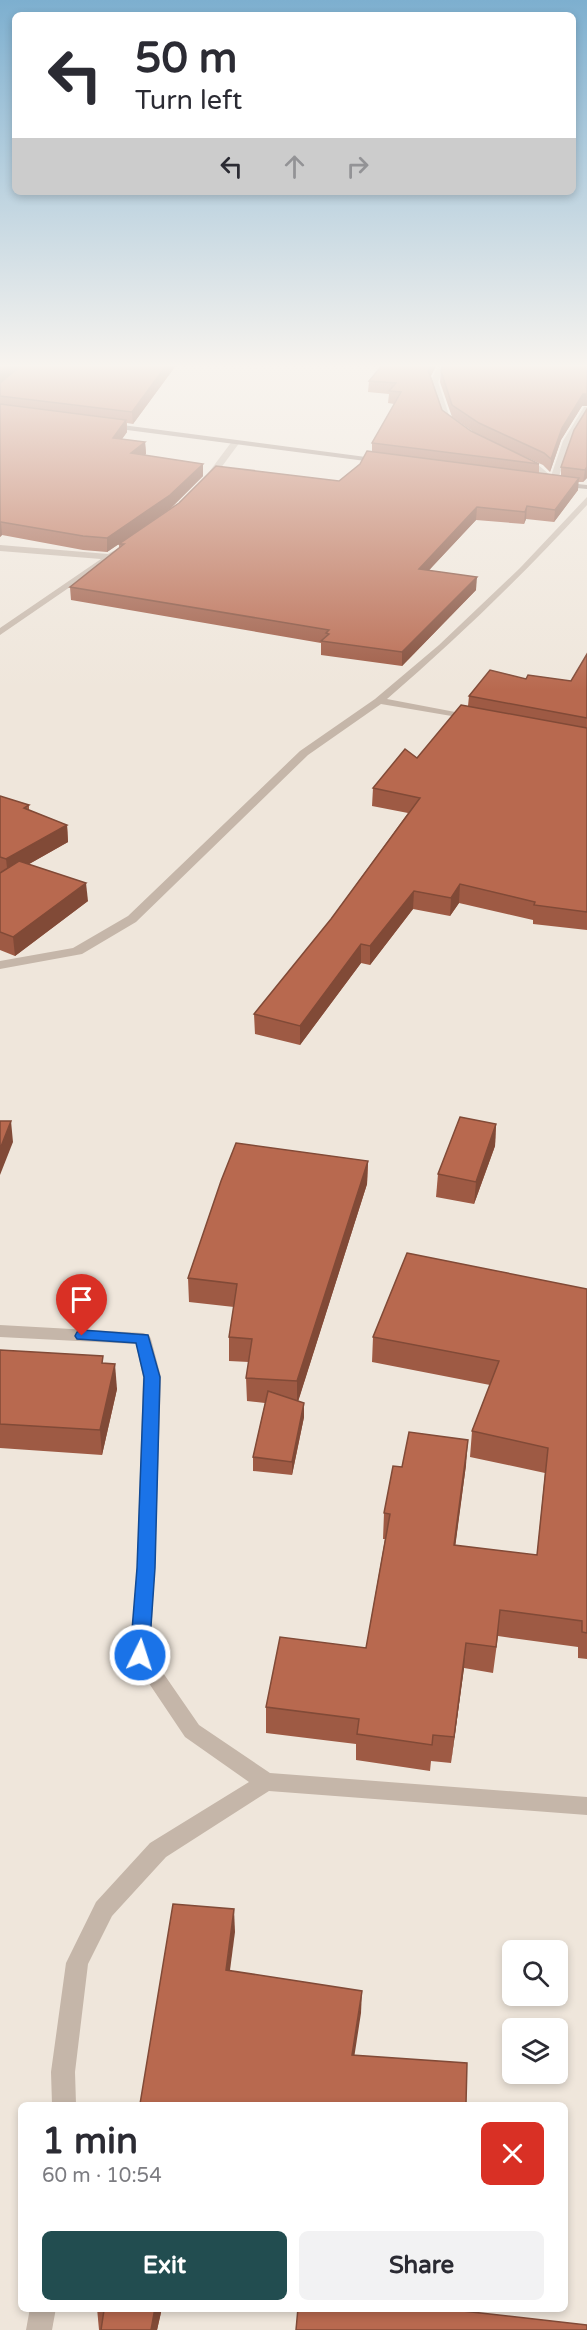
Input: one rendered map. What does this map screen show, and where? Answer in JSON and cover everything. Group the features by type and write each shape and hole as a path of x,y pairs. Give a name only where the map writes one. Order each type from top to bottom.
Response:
{"main road":[{"path":"535,481 587,487"}],"street":[{"path":"199,489 213,472"},
{"path":"542,472 553,483 557,472"},
{"path":"0,965 77,951 132,919 304,753 379,701 442,647 523,570 587,500"},
{"path":"0,632 128,544"},
{"path":"0,548 109,557"},
{"path":"379,701 483,721"},
{"path":"0,1331 143,1338 152,1377 146,1568 140,1655 192,1731 266,1782 587,1806"},
{"path":"64,2102 63,2072 77,1963 104,1909 158,1850 266,1782"},
{"path":"39,2330 42,2312"}],"building":[{"path":"0,472 195,472 170,495 107,538 0,522"},
{"path":"210,472 263,472 339,481 350,472 530,472 579,478 555,510 527,506 525,512 477,507 419,569 477,577 402,652 321,641 329,634 326,633 329,630 70,587 124,544 119,544 179,503"},
{"path":"587,654 587,718 469,696 490,670 526,679 528,675 571,681"},
{"path":"461,705 587,728 587,912 534,905 535,902 460,884 451,898 414,891 370,946 361,944 300,1026 254,1014 331,919 420,798 373,788 405,749 417,758"},
{"path":"0,796 29,805 24,808 67,825 6,859 0,857"},
{"path":"19,861 86,883 13,937 0,932 0,873"},
{"path":"460,1117 496,1124 476,1182 438,1174"},
{"path":"0,1121 11,1121 0,1149"},
{"path":"236,1143 368,1161 297,1381 246,1378 252,1339 229,1337 237,1284 188,1278"},
{"path":"407,1253 587,1289 587,1633 582,1632 582,1621 500,1610 496,1647 466,1643 454,1737 433,1735 432,1745 357,1734 359,1719 266,1707 280,1637 366,1648 390,1514 384,1513 393,1466 402,1467 409,1432 468,1440 454,1545 537,1555 548,1448 472,1431 499,1361 373,1337"},
{"path":"0,1350 103,1356 102,1363 115,1364 100,1430 0,1424"},
{"path":"268,1391 304,1403 292,1462 253,1457"},
{"path":"173,1904 234,1909 226,1970 362,1991 352,2055 467,2063 466,2102 140,2102"},
{"path":"104,2312 154,2312 151,2330 101,2330"},
{"path":"298,2312 472,2312 587,2325 587,2330 296,2330"}],"route":[{"path":"82,1336 143,1338 152,1377 146,1568 140,1655"}]}
